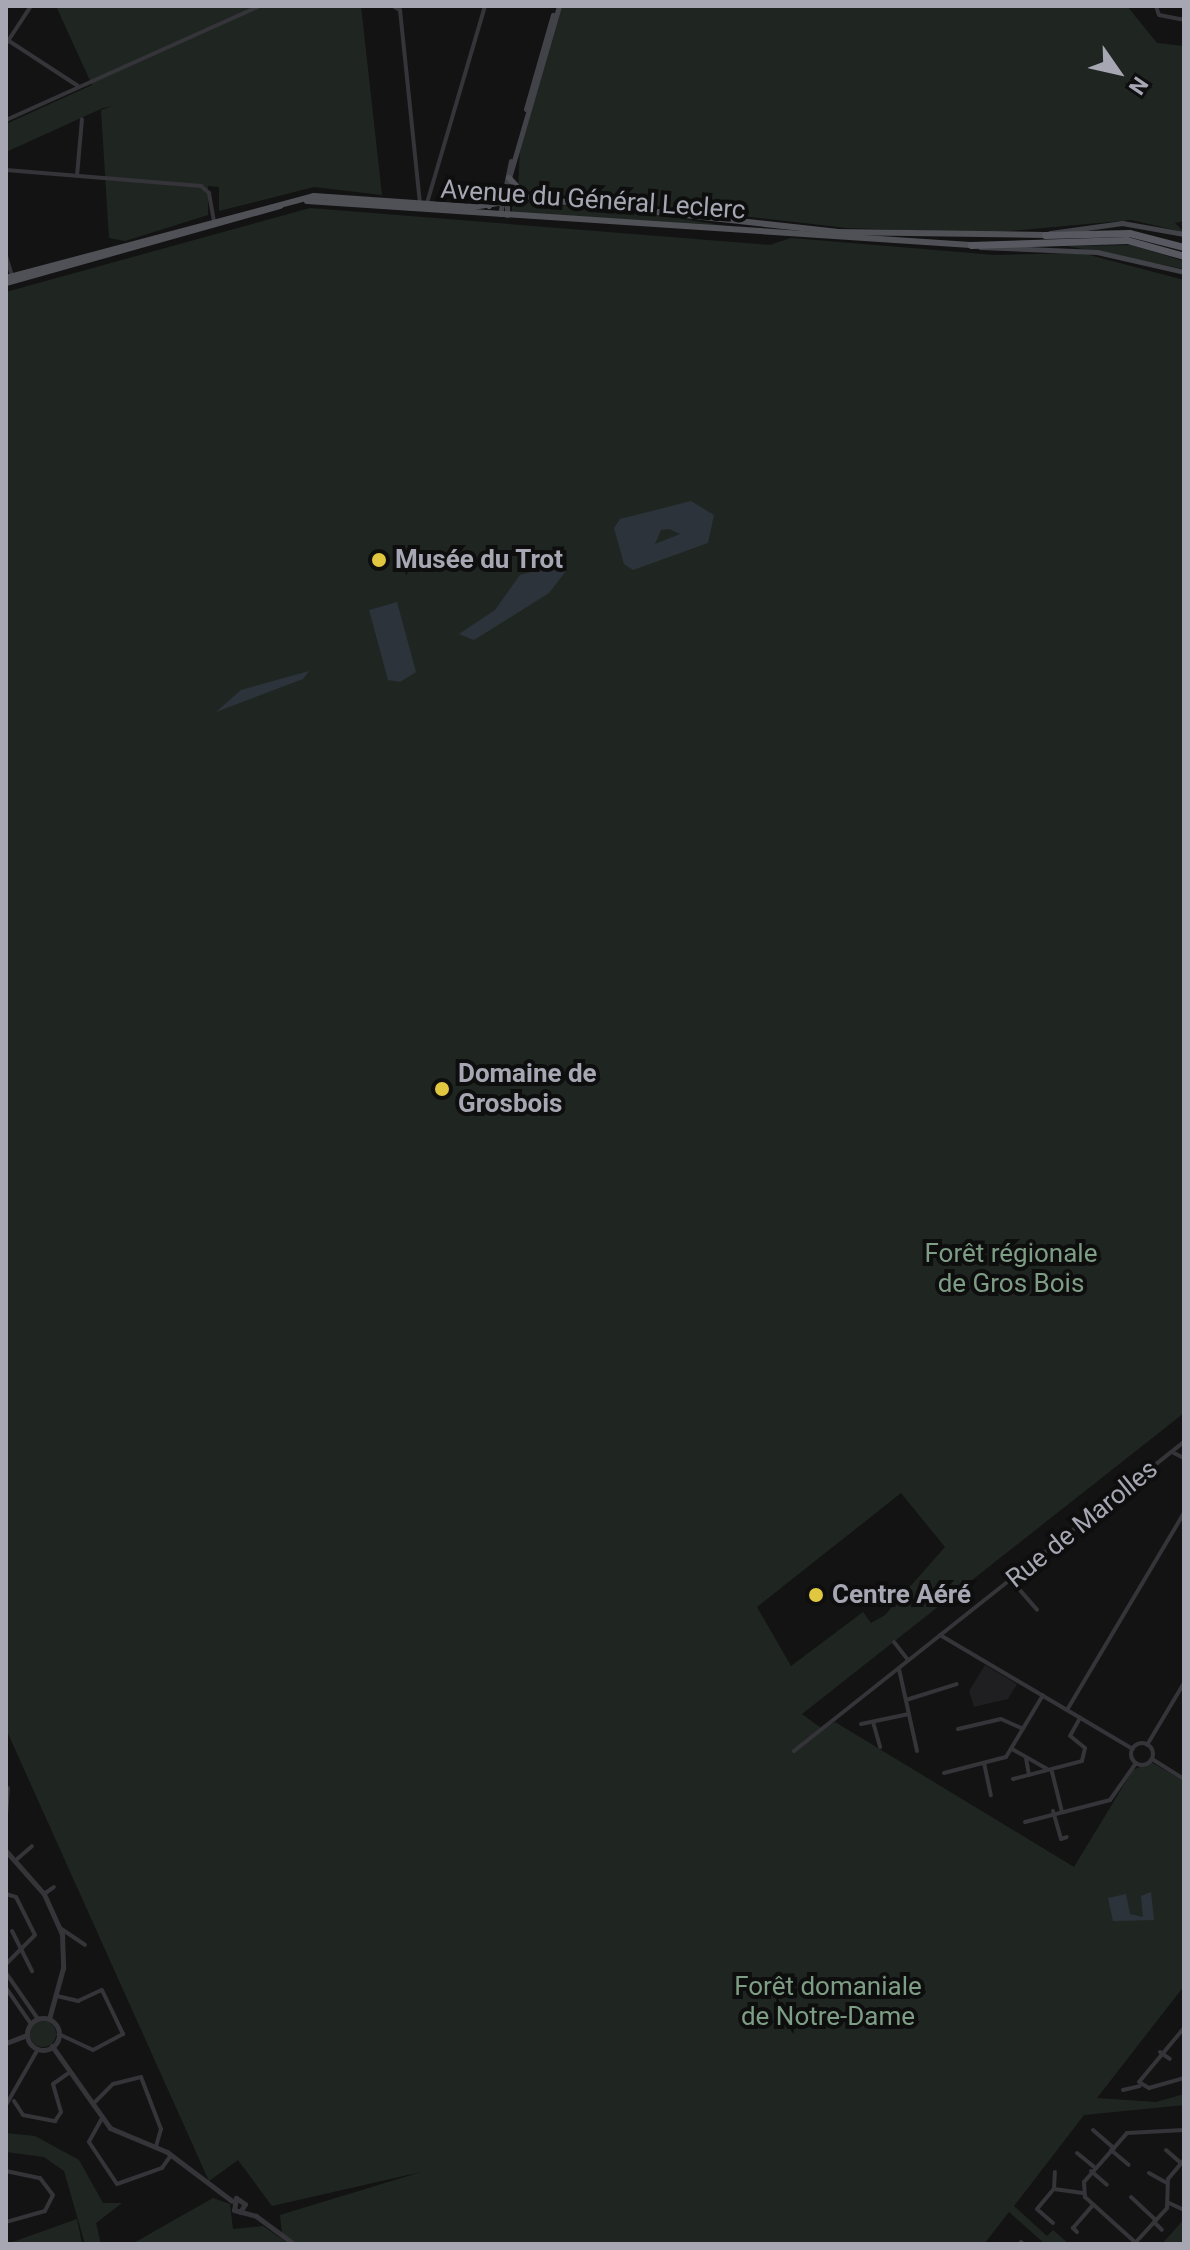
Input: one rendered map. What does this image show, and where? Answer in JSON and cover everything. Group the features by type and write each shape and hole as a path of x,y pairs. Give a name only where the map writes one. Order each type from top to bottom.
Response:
{"highway":[{"path":"1045,235 1120,232 1184,247"},
{"path":"971,245 1110,239 1184,256"}],"main road":[{"path":"503,214 507,178 558,6"},
{"path":"489,206 507,178"},
{"path":"507,178 530,198"},
{"path":"500,193 503,203"},
{"path":"8,279 314,196 489,206 530,198 859,233 1045,235 1122,223 1184,234"},
{"name":"Avenue du Général Leclerc","path":"214,222 321,200 971,245"},
{"path":"971,245 1097,252 1184,272"}],"street":[{"path":"31,6 7,41 78,86"},
{"path":"6,120 260,6"},
{"path":"393,6 400,10"},
{"path":"400,10 406,6"},
{"path":"424,203 485,6"},
{"path":"1156,6 1159,15 1184,20"},
{"path":"400,10 424,203"},
{"path":"77,176 82,119"},
{"path":"6,170 201,186 209,193 214,222"},
{"path":"6,256 8,279"},
{"name":"Rue de Marolles","path":"794,1751 1184,1442"},
{"path":"1172,1452 1184,1458"},
{"path":"1067,1710 1184,1513"},
{"path":"1012,1580 1037,1610"},
{"path":"940,1635 1133,1749 1147,1745 1184,1683"},
{"path":"894,1642 908,1660"},
{"path":"899,1669 917,1751"},
{"path":"906,1700 957,1684"},
{"path":"944,1773 984,1763 1012,1749 1043,1695"},
{"path":"861,1724 909,1714"},
{"path":"1013,1779 1050,1771 1085,1754 1070,1736 1080,1718"},
{"path":"958,1729 1001,1719 1024,1729"},
{"path":"873,1721 880,1747"},
{"path":"1147,1745 1152,1759 1184,1779"},
{"path":"1012,1749 1050,1771 1062,1812"},
{"path":"1025,1822 1053,1811 1062,1812 1118,1796 1136,1763 1133,1749"},
{"path":"1026,1758 1029,1775"},
{"path":"1136,1763 1152,1759"},
{"path":"984,1763 991,1795"},
{"path":"6,1815 8,1788"},
{"path":"1053,1811 1061,1839 1067,1837"},
{"path":"16,1860 32,1846"},
{"path":"6,1851 44,1894 60,1928 57,1996 49,2019"},
{"path":"44,1894 54,1887"},
{"path":"6,1894 16,1897 34,1927 32,1942 6,1964"},
{"path":"60,1928 85,1945"},
{"path":"12,1931 20,1953 32,1971"},
{"path":"6,1973 38,2019"},
{"path":"6,1988 31,2024"},
{"path":"49,2019 58,2034 93,2050 117,2042 123,2031 102,1990 78,2001 57,1996"},
{"path":"6,2043 27,2035 31,2024 38,2019 49,2019"},
{"path":"1141,2085 1160,2052 1184,2028"},
{"path":"52,2046 58,2034"},
{"path":"27,2035 38,2049"},
{"path":"38,2049 52,2046"},
{"path":"52,2046 101,2120 171,2155 232,2201 240,2212 256,2216"},
{"path":"6,2105 14,2101 38,2049"},
{"path":"1160,2052 1170,2059"},
{"path":"14,2101 20,2114 55,2121 61,2112 53,2084 70,2072"},
{"path":"91,2105 113,2084 141,2077 161,2129 156,2147"},
{"path":"1123,2090 1184,2078"},
{"path":"101,2120 89,2142 117,2184 162,2168 171,2155"},
{"path":"1093,2130 1129,2165"},
{"path":"1083,2193 1093,2170 1127,2133 1184,2130"},
{"path":"1054,2189 1083,2193 1135,2244 1169,2203 1167,2183 1183,2162 1166,2150"},
{"path":"1077,2153 1107,2185"},
{"path":"6,2171 40,2178 53,2195 45,2211 6,2222"},
{"path":"1053,2223 1037,2209 1054,2189 1055,2172"},
{"path":"1149,2173 1167,2183"},
{"path":"1131,2197 1162,2230"},
{"path":"232,2201 245,2204 294,2244"},
{"path":"1169,2203 1182,2209"},
{"path":"240,2212 245,2204"},
{"path":"1077,2232 1073,2228 1093,2205"}],"shaded area":[{"path":"691,501 714,515 708,543 633,570 624,564 614,528 620,519","holes":["669,529 680,534 655,544 661,530"]},
{"path":"549,567 566,571 549,593 474,640 459,634 495,610 520,575"},
{"path":"397,602 416,672 400,682 388,680 369,610"},
{"path":"309,671 303,679 216,712 241,690"},
{"path":"985,1665 1017,1684 1008,1699 974,1707 969,1691"},
{"path":"1151,1892 1154,1920 1113,1921 1108,1898 1126,1894 1130,1914 1143,1917 1141,1896"}],"green space":[{"path":"56,6 361,6 382,195 314,187 219,211 219,187 208,186 208,215 125,241 109,238 101,110 113,106 103,108 6,152 6,124 92,85"},
{"path":"561,6 1127,6 1157,43 1184,46 1184,221 1175,223 1184,232 1131,220 989,233 847,228 518,190 520,147"},
{"path":"523,202 632,211 740,228 512,212 512,204"},
{"name":"Domaine de Grosbois","path":"310,208 770,245 791,238 995,255 1082,253 1184,280 1184,1413 802,1714 821,1728 835,1722 1074,1867 1133,1770 1151,1762 1184,1781 1184,1986 1097,2098 1156,2102 1184,2094 1184,2105 1084,2115 1014,2206 1047,2236 1053,2230 1069,2244 1045,2244 1009,2212 984,2244 297,2244 282,2233 280,2215 421,2172 272,2206 238,2160 209,2181 6,1729 6,292","holes":["901,1493 945,1547 885,1615 871,1623 863,1612 791,1666 757,1607"]},
{"path":"1131,245 1184,261 1184,269 1067,246"},
{"path":"43,2021 52,2025 56,2034 52,2043 43,2047 34,2043 30,2034 34,2025"},
{"path":"6,2133 35,2136 79,2160 103,2203 122,2203 96,2223 101,2244 85,2244 64,2171 44,2157 6,2152"},
{"path":"213,2198 230,2204 233,2229 263,2226 289,2244 132,2244"},
{"path":"77,2219 82,2244 7,2244"},
{"path":"1184,2219 1184,2244 1162,2244"}],"place":[{"name":"Musée du Trot","path":"379,560"},
{"name":"Domaine de Grosbois","path":"442,1089"},
{"name":"Centre Aéré","path":"816,1595"}],"park label":[{"name":"Forêt régionale de Gros Bois","path":"1011,1269"},
{"name":"Forêt domaniale de Notre-Dame","path":"828,2002"}]}
